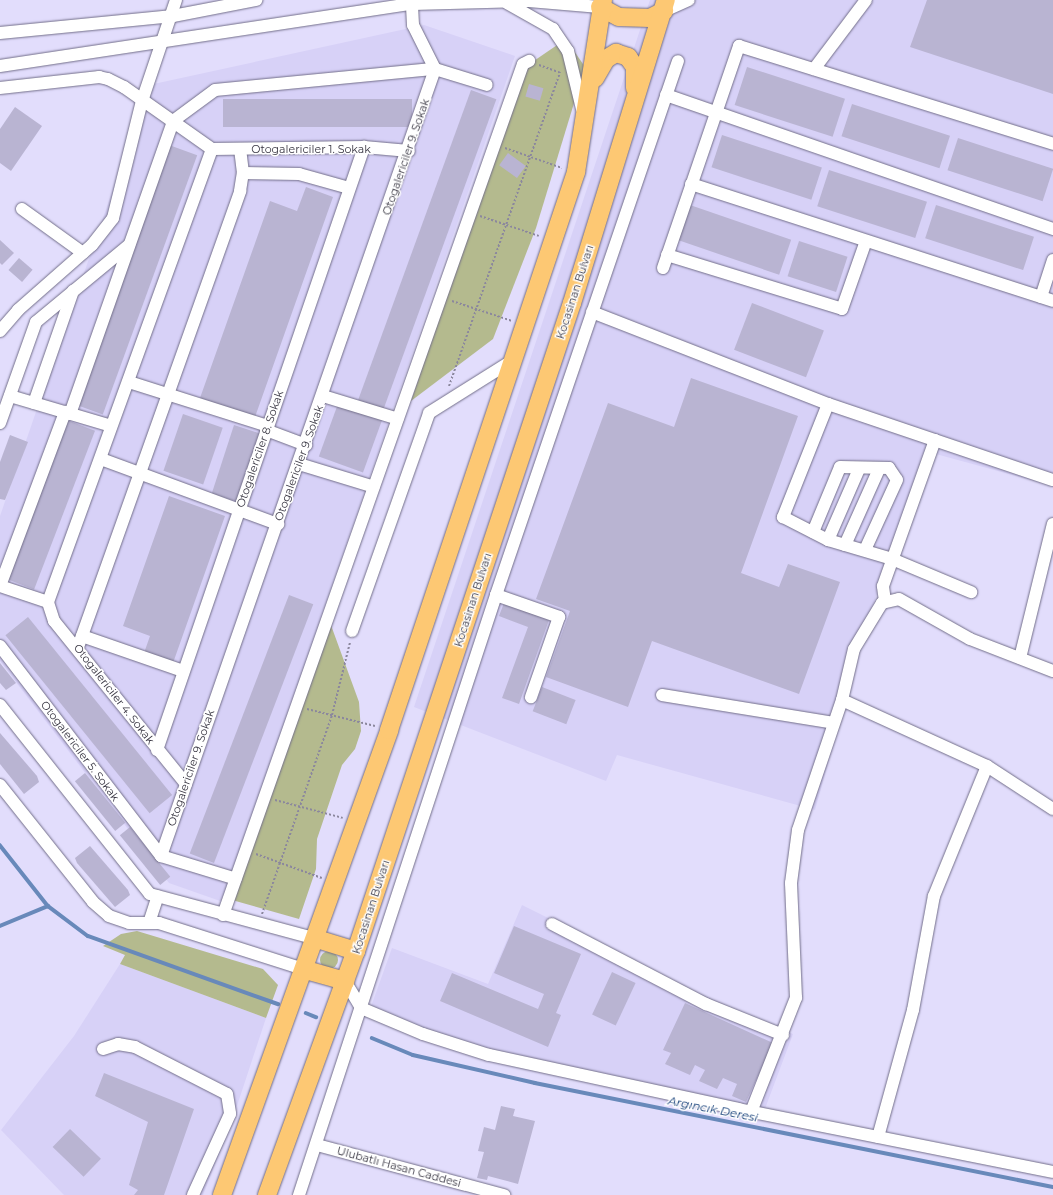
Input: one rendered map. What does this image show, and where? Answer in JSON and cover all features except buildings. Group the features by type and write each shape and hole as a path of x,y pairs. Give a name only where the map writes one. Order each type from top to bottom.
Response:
{"highway":[{"path":"222,1195 317,939 389,730 576,172 592,84 602,4 620,17 650,18 665,5"},
{"name":"Kocasinan Bulvarı","path":"266,1195 356,951 572,303 665,5"},
{"path":"592,84 606,59 616,53 628,57 635,67 635,103"},
{"path":"317,939 356,951"},
{"path":"306,970 345,982"}],"street":[{"path":"0,331 18,310 83,253 114,218 142,101 173,16 176,0"},
{"path":"0,33 173,16 256,0"},
{"path":"665,5 690,0"},
{"path":"814,70 866,0"},
{"path":"504,1 543,21 568,51 585,122"},
{"path":"0,66 60,54 162,44 412,4 534,1 602,4"},
{"path":"412,4 413,25 435,69"},
{"path":"663,268 739,46 1053,144"},
{"path":"223,915 523,64 529,61"},
{"path":"299,1195 317,1145 496,595 678,61"},
{"path":"0,88 99,77 124,87 142,101 173,121 212,149 129,382 111,426 101,459 48,602 0,586 130,244 173,121 215,90 435,69 487,85"},
{"name":"Otogalericiler 9. Sokak","path":"161,856 409,151 435,69"},
{"path":"666,95 717,111 1053,229"},
{"name":"Otogalericiler 1. Sokak","path":"212,149 364,147 409,151"},
{"name":"Otogalericiler 8. Sokak","path":"157,750 364,147"},
{"path":"183,671 80,641 240,191 242,173 240,149"},
{"path":"242,173 299,174 349,188"},
{"path":"692,184 1047,299 1053,260"},
{"path":"22,209 83,253"},
{"path":"667,255 842,309 866,241"},
{"path":"0,423 36,322 130,244"},
{"path":"34,403 73,291"},
{"path":"0,321 18,310"},
{"path":"592,312 828,404 1053,480"},
{"path":"352,631 429,413 513,360"},
{"path":"129,382 267,428 306,445"},
{"path":"10,396 111,426"},
{"path":"323,396 398,419"},
{"path":"828,404 783,517 828,540 892,559 971,592"},
{"path":"751,1112 793,1012 798,985 791,883 795,846 842,700 854,649 885,601 883,586 936,440"},
{"path":"101,459 238,512 278,524"},
{"path":"299,464 374,487"},
{"path":"813,532 840,467 859,469 889,468 897,480 865,550"},
{"path":"828,540 859,469"},
{"path":"844,545 878,469"},
{"path":"1020,658 1053,524"},
{"path":"496,595 559,617 531,697"},
{"path":"885,601 899,599 953,630 1053,671"},
{"name":"Otogalericiler 4. Sokak","path":"48,602 54,621 80,641 157,750 186,784"},
{"name":"Otogalericiler 5. Sokak","path":"0,646 161,856"},
{"path":"662,696 834,723"},
{"path":"842,700 987,766 1053,809"},
{"path":"0,705 150,894 258,925 317,939"},
{"path":"878,1137 913,1010 934,896 987,766"},
{"path":"0,785 97,907 122,922 159,923 306,970"},
{"path":"1034,797 1053,801"},
{"path":"161,856 236,879"},
{"path":"149,923 158,896"},
{"path":"552,924 706,1004 783,1035"},
{"path":"345,982 361,1008 423,1034 489,1055 751,1112 1053,1172"},
{"path":"103,1049 118,1044 135,1047 222,1090 231,1109 193,1195"},
{"path":"223,1129 246,1131"},
{"name":"Ulubatlı Hasan Caddesi","path":"317,1145 504,1195"}],"path":[{"path":"443,404 560,72"},
{"path":"495,145 576,172"},
{"path":"471,213 553,241"},
{"path":"441,297 524,326"},
{"path":"258,925 332,715 352,631"},
{"path":"296,706 389,730"},
{"path":"265,797 357,821"},
{"path":"246,850 336,883"}],"shaded area":[{"path":"650,0 1053,0 1053,486 925,451 869,617 815,810 617,755 606,781 414,707"},
{"path":"424,25 515,56 223,902 169,883 0,661 0,516 149,85"},
{"path":"522,905 707,997 793,1034 763,1114 566,1073 369,1012 392,948 488,984"},
{"path":"120,964 266,1018 231,1124 203,1195 64,1195 1,1130 74,1036"}],"green space":[{"path":"566,39 585,67 536,228 493,339 411,401 522,69"},
{"path":"328,617 359,702 361,731 355,749 342,765 317,839 316,869 299,919 232,900"},
{"path":"137,931 263,969 278,985 266,1018 120,964 125,955 103,946 121,934"},
{"path":"329,951 333,952 337,956 337,964 333,968 329,969 325,968 321,964 320,960 321,956 325,952"}],"waterway":[{"path":"0,845 48,906 88,936 278,1004"},
{"path":"0,926 48,906"},
{"path":"306,1013 316,1017"},
{"name":"Argıncık Deresi","path":"372,1038 413,1055 535,1083 1053,1187"}]}
